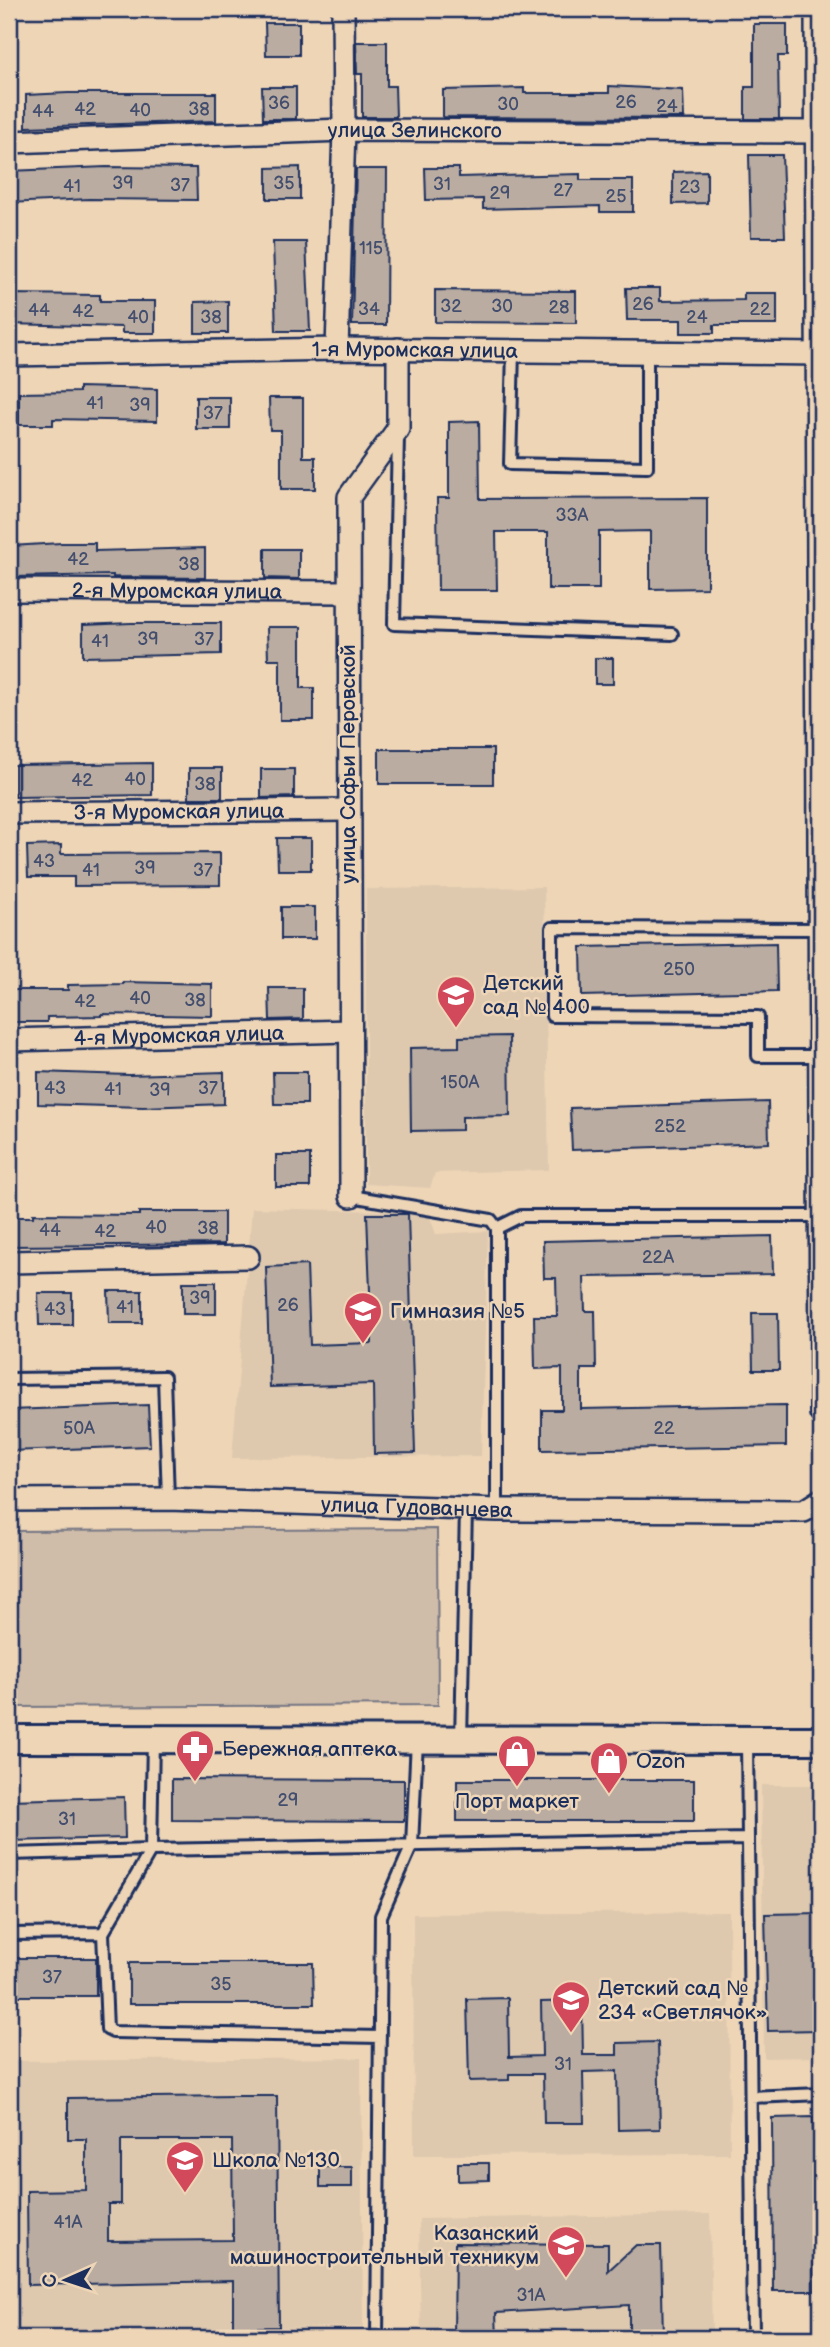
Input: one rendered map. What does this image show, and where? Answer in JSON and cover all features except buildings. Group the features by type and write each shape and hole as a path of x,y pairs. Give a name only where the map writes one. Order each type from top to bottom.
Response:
{"street":[{"path":"337,349 344,130 343,9"},
{"path":"816,9 819,132 821,1413"},
{"name":"улица Зелинского","path":"9,142 344,130 819,132"},
{"name":"1-я Муромская улица","path":"9,355 337,349 819,354"},
{"path":"398,349 398,429"},
{"name":"улица Софьи Перовской","path":"351,1196 347,592 349,497 398,429"},
{"name":"2-я Муромская улица","path":"9,590 347,592"},
{"name":"3-я Муромская улица","path":"9,813 348,810"},
{"name":"4-я Муромская улица","path":"9,1040 350,1031"},
{"path":"9,1262 248,1257"},
{"name":"улица Гудованцева","path":"9,1500 168,1499 497,1510 804,1511 821,1500"},
{"path":"9,1739 461,1742 821,1740"}],"lane":[{"path":"513,351 510,464 647,467 647,352"},
{"path":"398,429 394,624 671,634"},
{"path":"819,929 552,928 552,1016 758,1017 758,1056 821,1056"},
{"path":"351,1196 491,1220 497,1228 497,1510"},
{"path":"497,1228 521,1216 819,1216"},
{"path":"9,1379 164,1377 168,1499"},
{"path":"461,1742 466,1509"},
{"path":"153,1739 151,1850 103,1933 107,2029 113,2032 380,2037"},
{"path":"377,2338 381,1916 412,1845 417,1740"},
{"path":"747,1740 753,2338"},
{"path":"9,1854 748,1839"},
{"path":"9,1934 103,1933"},
{"path":"751,2097 821,2094"}],"shaded area":[{"name":"Детский сад № 400","path":"544,887 549,1170 435,1173 430,1188 366,1184 366,889"},
{"name":"Гимназия №5","path":"252,1208 428,1212 436,1234 488,1231 481,1456 232,1458"},
{"path":"437,1529 438,1705 9,1707 9,1531"},
{"path":"761,1785 821,1785 821,2057 764,2058"},
{"name":"Детский сад № 234 «Светлячок»","path":"729,1912 730,2154 414,2155 413,1914"},
{"name":"Школа №130","path":"361,2058 363,2327 9,2331 9,2061"},
{"name":"Казанский машиностроительный техникум","path":"710,2214 712,2338 421,2338 419,2219"}],"place":[{"name":"Детский сад № 400","path":"456,1029"},
{"name":"Гимназия №5","path":"363,1345"},
{"name":"Бережная аптека","path":"195,1783"},
{"name":"Порт маркет","path":"517,1788"},
{"name":"Ozon","path":"609,1795"},
{"name":"Детский сад № 234 «Светлячок»","path":"571,2034"},
{"name":"Школа №130","path":"185,2194"},
{"name":"Казанский машиностроительный техникум","path":"566,2279"}]}
